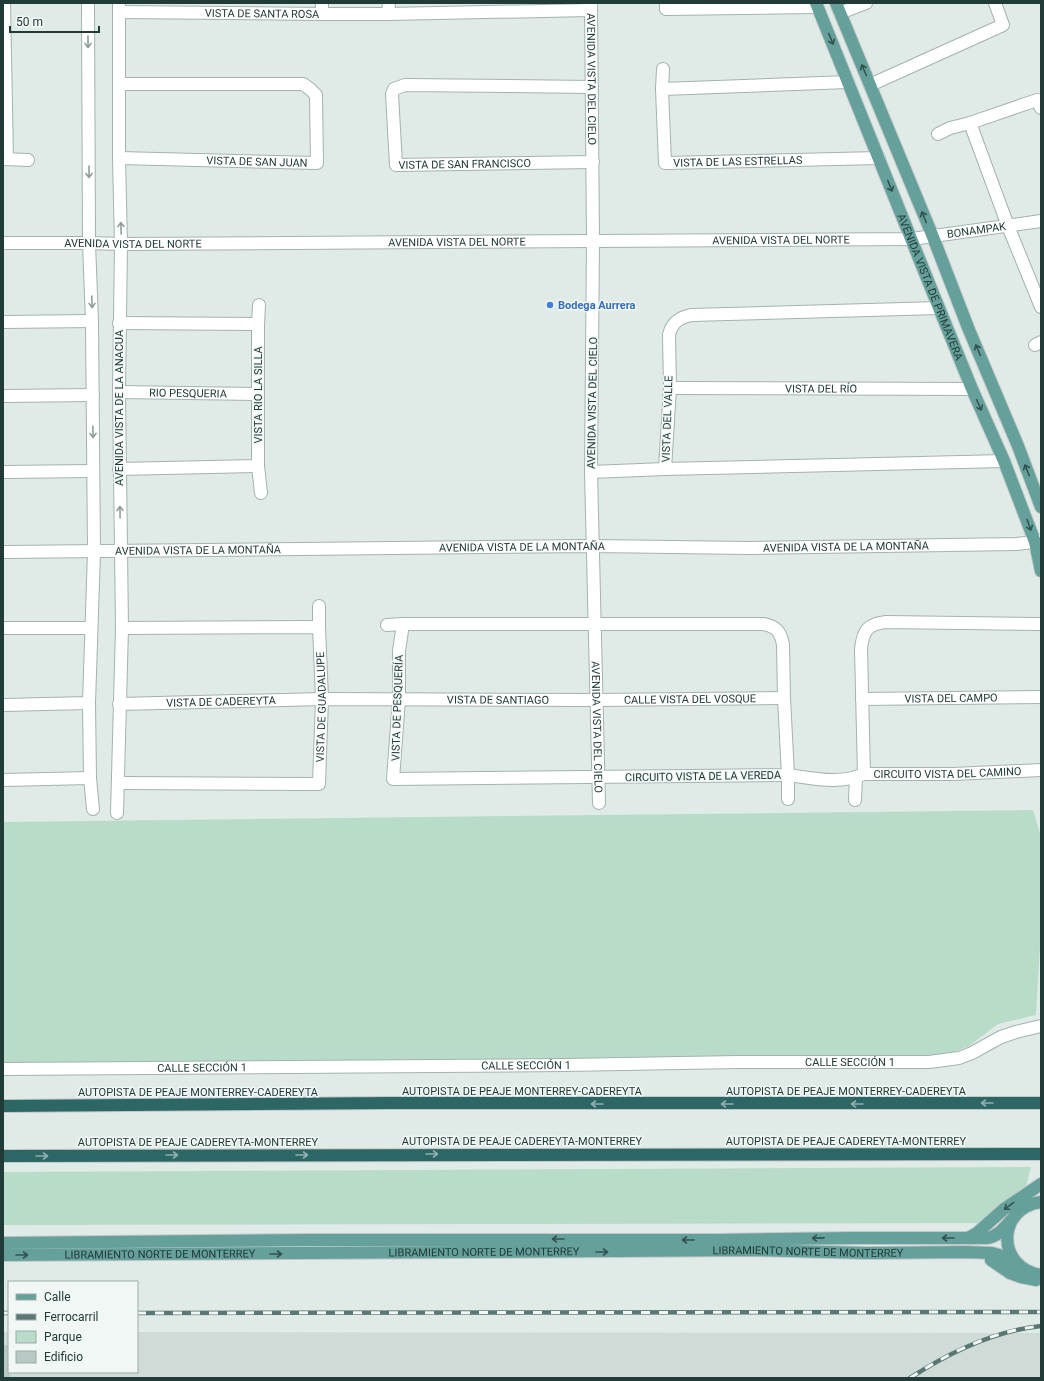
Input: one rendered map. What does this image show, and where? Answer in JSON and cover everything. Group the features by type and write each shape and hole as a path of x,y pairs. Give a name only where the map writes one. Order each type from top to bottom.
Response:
{"highway":[{"name":"AUTOPISTA DE PEAJE MONTERREY-CADEREYTA","path":"3,1106 1041,1103"},
{"name":"AUTOPISTA DE PEAJE CADEREYTA-MONTERREY","path":"3,1156 1041,1154"}],"main road":[{"name":"AVENIDA VISTA DE PRIMAVERA","path":"817,5 912,239 938,308 1038,542 1041,571"},
{"name":"AVENIDA VISTA DE PRIMAVERA","path":"838,8 933,237 969,330 1018,446 1041,507"},
{"path":"3,1243 41,1244 308,1240 716,1240 987,1238 994,1237 998,1234 1041,1185"},
{"path":"967,1238 977,1233 1004,1209 1041,1185"},
{"path":"1021,1268 1012,1257 1007,1243 1008,1229 1017,1213 1032,1204 1041,1202"},
{"name":"LIBRAMIENTO NORTE DE MONTERREY","path":"3,1255 748,1250 867,1253 966,1252"},
{"path":"966,1252 995,1254 1027,1272 1041,1275"},
{"path":"966,1252 996,1262 1010,1273 1041,1281"}],"street":[{"path":"4,3 5,159 28,160"},
{"path":"88,3 89,243 92,321 94,471 94,552 89,703 90,778 93,809"},
{"path":"666,3 666,9 817,5"},
{"path":"838,8 866,3"},
{"path":"870,85 1003,25 995,3"},
{"name":"VISTA DE SANTA ROSA","path":"119,8 388,9 591,6"},
{"name":"AVENIDA VISTA DEL CIELO","path":"591,6 593,162 591,472 599,802"},
{"name":"AVENIDA VISTA DE LA ANACUA","path":"118,813 119,704 122,628 119,469 119,323 121,244 119,158 119,8"},
{"path":"662,69 662,89 848,82"},
{"name":"VISTA DE SAN JUAN","path":"119,84 303,84 310,88 316,95 317,163 119,158"},
{"name":"VISTA DE SAN FRANCISCO","path":"592,87 405,85 394,88 392,94 396,165 593,162"},
{"name":"VISTA DE LAS ESTRELLAS","path":"662,89 665,163 879,158"},
{"path":"938,134 950,128 970,123 1038,100 1041,108"},
{"path":"970,123 1008,226 1041,307"},
{"name":"BONAMPAK","path":"912,239 1041,221"},
{"name":"AVENIDA VISTA DEL NORTE","path":"3,243 121,244 912,239"},
{"name":"VISTA RIO LA SILLA","path":"259,306 258,466 261,493"},
{"name":"VISTA DEL VALLE","path":"938,308 692,315 676,320 671,326 669,335 670,388 665,469 1004,461"},
{"path":"3,322 92,321"},
{"path":"119,323 258,324"},
{"name":"VISTA DEL RÍO","path":"670,388 972,389"},
{"name":"RIO PESQUERIA","path":"119,392 258,394"},
{"path":"3,396 93,395"},
{"path":"119,469 258,466"},
{"path":"591,472 665,469"},
{"path":"3,472 94,471"},
{"name":"AVENIDA VISTA DE LA MONTAÑA","path":"3,552 593,546 750,548 1017,544 1038,542"},
{"name":"VISTA DE GUADALUPE","path":"119,783 319,784 322,699 319,606"},
{"name":"CIRCUITO VISTA DEL CAMINO","path":"1041,624 886,622 876,623 867,629 862,641 860,776 1041,770"},
{"name":"VISTA DE PESQUERÍA","path":"403,624 399,651 394,780 598,777"},
{"path":"387,625 595,625"},
{"name":"CIRCUITO VISTA DE LA VEREDA","path":"595,625 772,625 782,636 783,645 788,775 598,777"},
{"path":"122,628 319,627"},
{"path":"3,628 91,628"},
{"name":"VISTA DEL CAMPO","path":"862,699 1041,697"},
{"name":"CALLE VISTA DEL VOSQUE","path":"597,700 784,698"},
{"name":"VISTA DE SANTIAGO","path":"322,699 597,700"},
{"name":"VISTA DE CADEREYTA","path":"119,704 322,699"},
{"path":"3,705 89,703"},
{"path":"788,799 788,775 828,780 849,779 860,776 855,800"},
{"path":"3,780 90,778"},
{"name":"CALLE SECCIÓN 1","path":"3,1069 565,1065 739,1062 929,1062 959,1058 972,1053 1001,1037 1041,1026"}],"shaded area":[{"path":"3,1332 8,1332 8,1373 138,1373 138,1332 1041,1333 1041,1378 3,1378"}],"green space":[{"path":"1033,810 1041,837 1041,930 1036,1015 998,1024 969,1046 941,1057 3,1063 3,822"},
{"path":"1031,1167 1020,1211 1019,1223 3,1225 3,1172"}],"building":[{"path":"3,1345 8,1345 8,1373 10,1373 10,1377 3,1377"}],"railway":[{"path":"138,1313 1041,1312"},
{"path":"3,1313 8,1313"},
{"path":"910,1378 956,1351 972,1344 1006,1333 1041,1326"}],"place":[{"name":"Bodega Aurrera","path":"550,305"}]}
